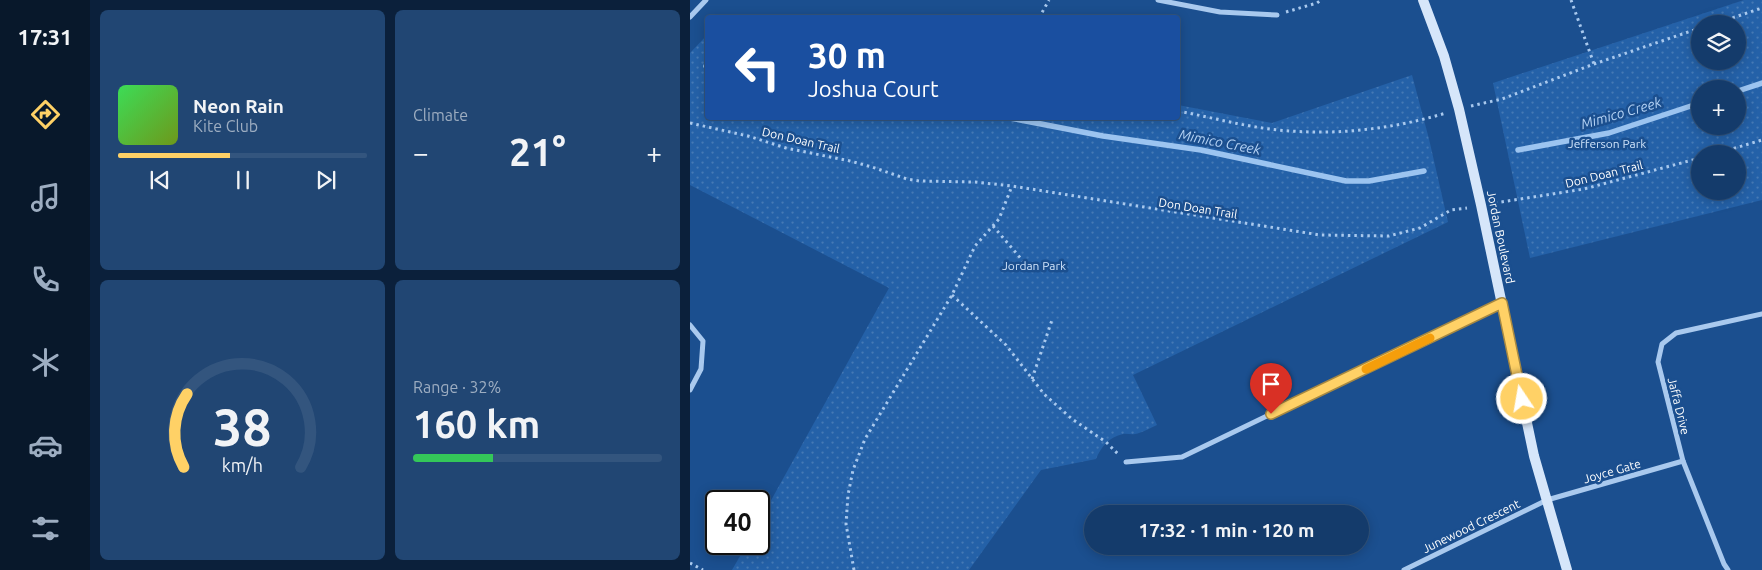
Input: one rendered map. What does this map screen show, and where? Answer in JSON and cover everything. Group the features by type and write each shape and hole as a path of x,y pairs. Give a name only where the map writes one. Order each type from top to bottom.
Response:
{"street":[{"path":"690,17 706,0"},
{"path":"1158,0 1220,12 1277,15"},
{"name":"Jordan Boulevard","path":"1423,0 1444,56 1481,205 1534,456 1567,570"},
{"path":"1126,462 1182,457 1502,303"},
{"name":"Jaffa Drive","path":"1728,570 1683,460 1658,362 1662,344 1676,333 1762,314"},
{"path":"690,325 703,341 701,369 690,390"},
{"name":"Joyce Gate","path":"1547,500 1683,460"},
{"name":"Junewood Crescent","path":"1404,570 1547,500"}],"path":[{"path":"1041,15 1049,0"},
{"path":"1277,15 1317,3 1321,0"},
{"path":"1571,0 1594,64"},
{"path":"1741,15 1762,8"},
{"name":"Don Doan Trail","path":"690,123 748,136 786,148 857,163 907,179 975,182 1012,186 1320,235 1389,236 1420,228 1451,210 1584,189 1691,160"},
{"path":"1745,145 1762,140"},
{"path":"854,570 846,524 848,495 853,470 865,439 952,295 975,246 998,219 1012,186"},
{"path":"993,226 1023,261"},
{"path":"952,295 1006,345 1044,394 1072,419 1106,442 1126,462"},
{"path":"1032,379 1052,320"},
{"path":"690,563 703,570"}],"green space":[{"name":"Jefferson Park","path":"1744,0 1762,0 1762,200 1530,258 1493,83 1691,18 1691,70 1746,70 1746,15 1699,15"},
{"name":"Jordan Park","path":"705,37 705,120 1180,120 1180,105 1272,123 1412,75 1448,222 1133,375 1157,425 1143,432 1114,437 1100,450 1096,459 1041,470 969,570 732,570 741,555 770,555 770,502 889,288 690,185 690,53"}],"waterway":[{"name":"Mimico Creek","path":"1746,88 1762,83"},
{"name":"Mimico Creek","path":"1518,150 1609,133 1691,106"},
{"name":"Mimico Creek","path":"1020,120 1103,136 1201,150 1346,181 1369,181 1424,171"}],"slow traffic":[{"path":"1366,369 1430,338"}],"route":[{"path":"1271,414 1502,303 1522,399"}]}
